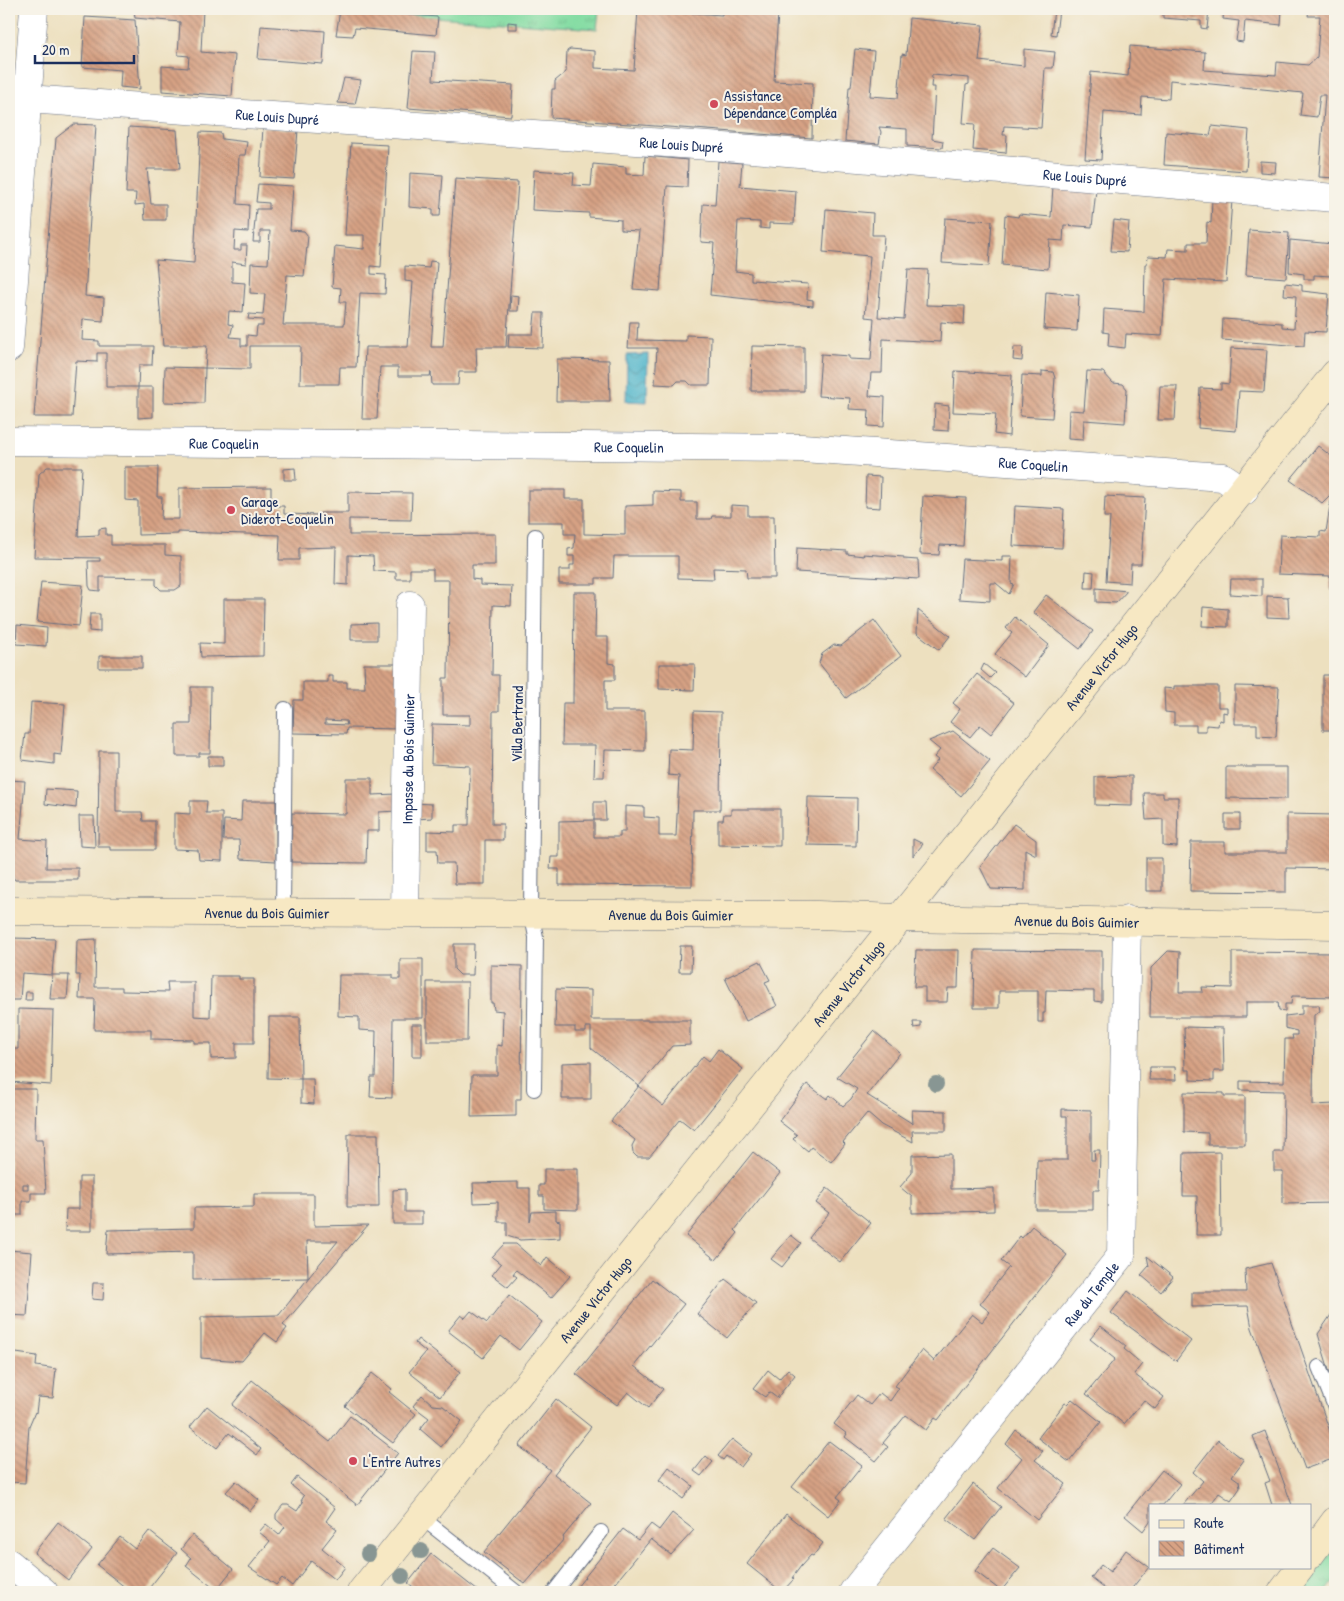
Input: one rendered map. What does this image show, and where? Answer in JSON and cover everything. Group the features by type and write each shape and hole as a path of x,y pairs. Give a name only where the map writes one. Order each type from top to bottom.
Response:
{"street":[{"path":"9,348 34,9"},
{"name":"Rue Louis Dupré","path":"27,99 742,148 1335,198"},
{"name":"Avenue Victor Hugo","path":"361,1592 899,918 946,864 1335,374"},
{"name":"Rue Coquelin","path":"9,441 802,448 1223,477 1244,490"},
{"name":"Impasse du Bois Guimier","path":"405,912 410,605"},
{"name":"Avenue du Bois Guimier","path":"9,911 818,914 899,918 1335,924"},
{"name":"Rue du Temple","path":"853,1592 1121,1256 1127,920"},
{"path":"1312,1552 1335,1521"},
{"path":"9,1563 44,1592"},
{"path":"1282,1592 1300,1568"}],"lane":[{"name":"Villa Bertrand","path":"534,1089 536,937 531,912 535,536"},
{"path":"282,911 285,709"},
{"path":"1319,1367 1335,1407"},
{"path":"421,1517 516,1592"},
{"path":"554,1592 601,1532"}],"green space":[{"path":"326,9 599,9 597,29"},
{"path":"1335,1543 1335,1580 1326,1592 1298,1592"}],"water":[{"path":"648,354 647,402 626,401 627,355"}],"building":[{"path":"134,9 203,9 201,52 235,55 232,96 162,91 162,66 188,68 189,56 178,55 180,22 135,18"},
{"path":"638,9 722,15 722,9 778,12 774,81 813,83 812,138 551,118 552,89 555,89 555,81 566,72 567,51 570,49 595,51 595,68 634,70"},
{"path":"1050,9 1059,9 1056,35 1051,34 1054,10"},
{"path":"1150,9 1209,9 1207,29 1201,28 1201,21 1163,18 1163,11"},
{"path":"1224,9 1282,9 1281,25 1245,21 1243,42 1236,41 1239,21 1223,19"},
{"path":"1309,9 1335,9 1335,178 1319,177 1325,95 1320,95 1317,117 1300,115 1303,93 1170,80 1169,99 1142,97 1141,115 1104,112 1101,160 1085,159 1091,72 1128,76 1130,46 1205,52 1204,70 1276,75 1277,62 1308,65 1317,57 1320,16 1308,16"},
{"path":"340,10 438,17 436,35 355,28 353,36 336,35"},
{"path":"85,17 135,20 140,89 120,87 121,70 82,67"},
{"path":"909,18 983,25 979,61 1024,66 1024,49 1055,52 1053,68 1045,68 1041,128 1004,126 1003,135 1007,135 1006,153 973,150 975,124 963,123 966,85 969,84 969,78 932,75 931,87 935,87 932,139 943,141 942,148 907,146 907,129 879,127 881,132 879,144 845,141 849,87 851,87 855,49 874,51 870,96 898,98 902,54 906,55"},
{"path":"508,22 517,23 517,29 508,29"},
{"path":"261,26 325,31 323,64 258,59"},
{"path":"413,51 435,52 433,80 513,85 511,116 408,108"},
{"path":"344,78 361,80 355,104 338,103"},
{"path":"74,124 96,125 85,296 104,298 103,321 83,319 82,340 99,341 99,346 153,346 152,365 139,365 138,387 106,387 106,353 97,353 97,362 76,361 72,417 34,417 56,138"},
{"path":"1212,126 1249,130 1246,171 1164,165 1166,132 1210,136"},
{"path":"129,127 177,130 180,169 147,169 151,204 166,204 166,220 145,220 144,204 135,205 136,193 126,193"},
{"path":"263,127 298,130 294,179 260,177"},
{"path":"200,132 221,133 222,139 247,142 245,155 239,155 237,204 249,205 248,232 235,231 234,250 241,250 241,245 247,245 246,264 232,262 232,282 245,283 243,312 229,311 228,324 233,325 230,337 241,338 241,346 247,346 247,335 256,336 257,326 263,326 263,320 248,319 249,314 263,315 265,294 250,293 251,263 268,264 270,231 260,231 260,242 253,242 256,209 269,209 269,203 256,202 258,184 293,186 290,230 304,231 308,236 304,276 287,275 283,325 344,325 346,302 340,302 341,288 332,287 335,246 364,249 364,235 345,235 351,143 388,145 381,267 371,266 371,274 386,275 385,294 360,293 356,367 340,367 339,384 300,384 301,346 250,346 250,369 205,368 207,346 163,346 156,260 194,263"},
{"path":"645,156 688,160 687,187 667,186 660,291 633,289 639,231 621,230 621,220 589,217 589,213 532,210 534,170 574,173 573,185 591,186 593,164 626,167 626,174 644,175"},
{"path":"718,161 742,163 740,186 796,191 794,224 769,223 769,229 760,228 760,222 738,221 735,271 751,273 751,280 808,284 807,299 813,300 813,306 710,295 714,243 701,242 703,204 715,205"},
{"path":"1260,161 1276,162 1275,173 1260,172"},
{"path":"410,173 443,175 440,216 433,216 433,209 409,207"},
{"path":"455,178 518,182 506,347 476,347 477,372 459,372 458,385 432,385 431,372 430,376 398,376 398,367 380,367 377,419 362,419 365,347 408,347 413,282 405,281 405,266 429,268 430,261 437,262 431,347 443,347"},
{"path":"1053,186 1096,190 1092,227 1064,225 1063,241 1050,240 1048,269 1002,265 1005,215 1018,217 1019,214 1051,217"},
{"path":"1212,198 1232,200 1226,282 1166,279 1162,336 1126,334 1125,348 1108,346 1109,333 1103,332 1104,309 1144,312 1145,264 1147,264 1148,256 1167,257 1168,249 1188,250 1188,243 1206,243 1207,222 1211,223"},
{"path":"826,209 873,213 872,235 884,235 878,317 904,319 908,269 928,270 926,305 965,306 964,324 941,322 940,342 883,339 882,373 871,373 869,396 885,397 884,427 868,426 869,410 849,409 850,398 818,396 821,354 849,356 849,359 871,360 874,318 865,317 870,256 823,252"},
{"path":"945,218 992,221 989,266 942,263"},
{"path":"1114,220 1129,222 1127,252 1111,251"},
{"path":"1249,230 1289,233 1286,278 1246,275"},
{"path":"1290,240 1333,244 1331,276 1314,275 1314,279 1304,279 1304,274 1289,272"},
{"path":"1285,283 1302,285 1302,291 1329,294 1326,332 1305,331 1304,346 1222,340 1223,319 1282,323 1282,327 1294,328 1296,296 1284,295"},
{"path":"1046,292 1079,295 1077,331 1044,329"},
{"path":"511,295 519,296 518,311 510,311"},
{"path":"535,313 544,313 543,348 508,347 509,334 533,334"},
{"path":"630,322 638,322 637,340 686,341 686,335 711,336 710,385 691,385 687,381 678,381 674,385 655,384 657,348 628,348"},
{"path":"752,346 804,347 804,391 751,391"},
{"path":"1014,347 1023,347 1022,361 1013,360"},
{"path":"1231,348 1267,350 1264,392 1239,391 1236,431 1198,428 1200,388 1221,389 1221,383 1229,384"},
{"path":"557,359 609,360 610,401 556,401"},
{"path":"165,367 205,368 204,403 164,402"},
{"path":"955,371 1012,375 1009,436 994,434 996,414 953,412"},
{"path":"1042,371 1053,372 1055,378 1052,418 1020,416 1022,375 1042,376"},
{"path":"1087,371 1103,372 1113,383 1123,384 1127,389 1125,423 1084,420 1083,440 1068,439 1069,410 1084,411"},
{"path":"1160,386 1177,386 1175,420 1158,420"},
{"path":"138,387 153,387 153,417 138,418"},
{"path":"935,404 949,406 948,431 934,430"},
{"path":"1318,446 1335,459 1335,589 1330,589 1330,576 1278,574 1280,535 1320,537 1320,531 1326,532 1332,493 1322,503 1290,480"},
{"path":"47,467 82,467 78,536 99,535 99,529 106,528 106,535 111,535 111,545 165,545 165,555 181,556 181,586 175,590 161,590 156,585 156,578 100,577 100,591 91,590 89,586 88,561 100,561 100,558 34,557 39,474"},
{"path":"125,467 158,467 157,497 162,497 161,519 179,519 179,488 271,487 271,506 284,506 284,514 320,515 320,513 348,513 348,492 412,493 411,520 349,519 349,535 495,534 495,565 472,565 472,579 480,580 480,585 512,586 511,606 493,605 492,675 499,675 499,711 493,711 492,824 503,824 503,840 485,840 485,884 455,884 454,863 438,863 437,850 427,850 427,831 455,832 455,825 469,825 470,766 431,764 432,724 470,725 470,715 443,715 443,678 448,678 449,580 433,580 433,569 410,569 410,579 396,579 396,572 374,571 373,556 348,555 348,585 335,584 336,547 299,548 299,560 279,560 280,535 178,532 178,534 138,535 138,501 125,500"},
{"path":"295,468 296,480 284,480 284,469"},
{"path":"866,476 881,477 880,508 865,507"},
{"path":"528,490 565,490 565,499 584,499 584,534 625,535 625,506 653,505 653,491 681,492 681,502 697,502 697,519 711,519 712,516 731,516 731,505 748,506 748,516 774,516 775,578 747,578 746,569 713,568 714,579 678,578 678,556 614,556 613,578 596,578 596,584 559,584 559,570 570,570 570,565 574,565 574,556 568,556 568,549 574,548 575,534 564,534 564,522 528,522"},
{"path":"923,496 966,498 963,546 940,545 939,555 920,554"},
{"path":"1105,496 1145,498 1141,564 1131,564 1130,583 1106,581 1110,517 1104,517"},
{"path":"1015,506 1064,509 1062,548 1013,546"},
{"path":"797,548 847,551 847,554 904,557 904,559 918,560 919,579 796,572"},
{"path":"1002,556 1012,556 1011,583 1014,584 1009,594 996,583 990,583 990,601 959,599 962,559 1002,561"},
{"path":"1086,571 1094,572 1093,588 1085,588"},
{"path":"1231,579 1262,579 1262,596 1230,594"},
{"path":"41,582 83,585 79,626 37,622"},
{"path":"1096,588 1127,591 1116,603 1096,602"},
{"path":"574,592 596,592 595,637 608,637 608,663 615,664 615,680 605,680 605,711 645,711 645,751 605,750 604,777 594,777 595,745 562,745 563,703 573,703"},
{"path":"1046,595 1093,631 1080,649 1033,612"},
{"path":"1267,596 1288,597 1289,618 1267,617"},
{"path":"224,599 264,599 263,656 201,657 200,643 224,644"},
{"path":"1203,607 1228,609 1228,627 1202,626"},
{"path":"918,610 950,636 939,650 917,633"},
{"path":"90,614 100,614 100,632 89,631"},
{"path":"1015,617 1049,645 1025,677 995,654 1012,633 1006,628"},
{"path":"874,620 901,656 846,698 819,663 822,654 834,645 841,646"},
{"path":"377,623 377,640 351,640 351,624"},
{"path":"17,625 47,628 46,646 16,644"},
{"path":"99,656 142,656 142,668 99,668"},
{"path":"364,664 402,664 401,729 347,728 346,734 293,733 294,700 303,700 303,682 328,682 328,676 333,676 333,682 347,682 347,688 365,688","holes":["325,720 346,721 347,725 325,724"]},
{"path":"659,664 695,664 694,690 659,689"},
{"path":"984,664 995,673 990,678 981,670"},
{"path":"977,674 1014,703 991,734 980,725 970,737 950,722 960,709 953,703"},
{"path":"1323,675 1335,675 1335,730 1323,730"},
{"path":"1174,686 1218,686 1218,707 1227,707 1227,713 1223,712 1223,721 1219,720 1218,726 1206,725 1206,731 1196,731 1196,725 1174,725 1174,713 1165,712 1164,688 1174,689"},
{"path":"1235,686 1279,687 1276,737 1257,736 1257,724 1235,724"},
{"path":"191,687 211,687 210,753 199,753 199,756 176,756 176,724 191,724"},
{"path":"31,702 65,704 61,755 54,754 54,764 22,760 25,734 29,734"},
{"path":"694,711 721,712 720,810 693,810 692,886 559,885 559,869 550,869 551,857 559,857 559,821 594,820 594,837 620,837 620,832 625,832 625,806 644,807 644,817 659,818 659,836 676,836 679,776 668,775 669,749 693,750"},
{"path":"953,731 990,761 961,796 930,770 938,760 934,757 940,750 929,741"},
{"path":"99,751 116,751 116,812 142,812 143,821 155,821 155,850 110,850 110,847 98,847"},
{"path":"208,756 223,756 223,766 208,766"},
{"path":"1226,767 1287,767 1287,799 1226,798"},
{"path":"1132,776 1132,806 1095,805 1095,777"},
{"path":"346,778 372,778 372,795 397,794 397,811 379,812 379,831 367,831 366,863 291,862 292,813 346,814"},
{"path":"9,780 25,781 20,839 47,841 46,868 78,868 78,880 15,880 9,872"},
{"path":"46,789 77,791 76,808 45,804"},
{"path":"1144,793 1163,793 1163,797 1178,797 1177,847 1163,846 1163,819 1146,820"},
{"path":"808,797 857,798 856,846 807,845"},
{"path":"190,801 207,801 206,813 222,813 222,861 199,860 198,850 174,849 174,813 190,814"},
{"path":"242,801 276,801 276,861 240,859 239,840 223,840 224,820 241,821"},
{"path":"594,802 605,802 606,820 594,820"},
{"path":"415,803 432,804 432,818 415,819"},
{"path":"731,809 780,809 780,846 718,845 718,820 723,820 724,814 731,814"},
{"path":"1225,814 1240,814 1240,829 1225,829"},
{"path":"1287,814 1335,815 1335,869 1286,868 1286,892 1190,891 1191,842 1225,842 1225,852 1287,852"},
{"path":"79,816 94,816 95,847 80,846"},
{"path":"1014,824 1036,840 1036,855 1025,849 1025,890 991,889 980,867"},
{"path":"913,839 923,844 913,856"},
{"path":"1146,858 1162,858 1162,891 1146,891"},
{"path":"11,938 55,939 52,975 22,973 20,1000 9,1000 9,940"},
{"path":"96,939 95,987 122,987 122,991 168,992 167,982 194,982 194,1016 210,1017 211,976 239,976 239,979 254,979 254,1043 236,1043 236,1058 211,1059 211,1043 194,1043 194,1040 151,1039 151,1030 94,1030 95,999 79,999 80,975 76,975 77,940"},
{"path":"454,944 474,944 473,975 460,975 454,969"},
{"path":"680,946 692,946 691,972 679,972"},
{"path":"916,950 959,950 958,988 948,988 947,1002 925,1002 925,987 914,987"},
{"path":"975,950 1102,951 1102,1002 1094,1001 1094,991 1046,990 1043,1022 1038,1022 1038,991 999,991 999,1008 974,1008"},
{"path":"1168,951 1180,952 1179,992 1203,992 1202,987 1232,988 1232,952 1335,953 1335,997 1292,996 1291,1004 1285,1004 1285,1011 1279,1010 1278,1002 1246,1002 1246,1017 1150,1017 1151,968"},
{"path":"400,959 423,959 423,1018 393,1018 392,1098 370,1097 371,1077 375,1077 376,1031 359,1030 359,1017 338,1016 339,975 393,975 393,979 400,979"},
{"path":"760,961 770,980 765,982 777,1006 746,1021 725,978"},
{"path":"491,965 522,966 521,1099 516,1099 516,1116 471,1117 472,1075 497,1075 497,1045 502,1046 503,1011 494,1010 493,1003 491,1003"},
{"path":"52,975 69,975 67,999 50,999"},
{"path":"427,982 468,982 467,1041 427,1041"},
{"path":"556,989 591,990 591,1020 690,1020 690,1045 672,1046 639,1086 591,1048 591,1027 586,1027 586,1032 575,1032 575,1027 555,1027"},
{"path":"26,992 32,992 32,1000 25,1000"},
{"path":"1302,1005 1319,1005 1320,1011 1314,1015 1313,1105 1335,1104 1335,1203 1283,1204 1283,1171 1274,1171 1274,1152 1283,1152 1284,1091 1240,1090 1240,1081 1284,1082 1285,1039 1293,1039 1292,1035 1297,1035 1297,1031 1285,1028 1285,1016 1302,1014"},
{"path":"18,1009 53,1010 51,1085 9,1082 9,1049 18,1049"},
{"path":"269,1017 300,1017 301,1079 268,1078"},
{"path":"913,1022 921,1022 921,1027 914,1028"},
{"path":"412,1024 422,1024 422,1056 412,1056"},
{"path":"1184,1027 1223,1028 1224,1071 1214,1071 1214,1081 1190,1080 1190,1070 1185,1070"},
{"path":"874,1031 900,1053 867,1095 913,1124 912,1110 946,1111 946,1131 912,1131 913,1142 881,1125 867,1113 843,1142 845,1144 831,1162 811,1147 808,1151 793,1139 797,1135 779,1121 807,1084 827,1099 830,1095 843,1106 851,1099 857,1089 837,1077"},
{"path":"718,1049 743,1069 694,1130 680,1119 649,1157 637,1157 633,1153 632,1146 635,1140 611,1121 639,1086 663,1106 703,1056 709,1061"},
{"path":"591,1062 591,1099 562,1099 562,1063"},
{"path":"1150,1067 1175,1067 1176,1080 1149,1080"},
{"path":"301,1079 313,1079 314,1104 301,1103"},
{"path":"9,1089 36,1089 35,1139 43,1139 46,1193 31,1193 31,1201 22,1201 22,1215 9,1215","holes":["23,1184 28,1184 28,1189 23,1189"]},
{"path":"1184,1092 1224,1093 1224,1096 1245,1096 1245,1145 1208,1145 1208,1133 1184,1132"},
{"path":"1062,1109 1091,1110 1091,1160 1095,1160 1094,1150 1100,1150 1099,1190 1093,1190 1093,1210 1036,1210 1037,1160 1067,1160 1067,1116 1062,1116"},
{"path":"348,1134 378,1134 379,1207 347,1207"},
{"path":"753,1152 780,1173 735,1230 738,1233 716,1260 686,1236"},
{"path":"1220,1152 1221,1235 1196,1235 1197,1196 1183,1196 1184,1153"},
{"path":"951,1154 951,1189 994,1188 994,1211 912,1213 912,1197 900,1187 912,1173 912,1155"},
{"path":"544,1169 578,1169 578,1210 544,1209 544,1196 539,1196 539,1185 544,1185"},
{"path":"79,1177 92,1177 92,1231 65,1231 66,1209 79,1209"},
{"path":"518,1182 518,1188 530,1188 530,1222 532,1212 556,1211 556,1220 560,1221 560,1238 520,1240 507,1236 507,1222 498,1222 498,1202 474,1203 473,1183"},
{"path":"827,1188 871,1223 840,1262 809,1238 829,1213 816,1203"},
{"path":"405,1189 405,1212 422,1212 422,1224 393,1224 393,1190"},
{"path":"254,1194 314,1194 314,1226 368,1225 283,1325 287,1328 277,1342 265,1333 242,1361 201,1358 201,1317 279,1315 338,1241 307,1241 308,1278 193,1280 193,1252 106,1254 108,1230 194,1228 194,1208 254,1207"},
{"path":"1032,1226 1067,1255 938,1420 935,1418 926,1430 906,1415 883,1443 888,1447 876,1461 845,1437 847,1434 834,1424 857,1395 870,1405 880,1393 890,1401 899,1388 895,1386 922,1350 934,1361 972,1314 982,1322 990,1312 980,1304 1009,1267 1001,1261 1020,1236 1022,1238"},
{"path":"791,1235 801,1243 782,1267 771,1259"},
{"path":"504,1244 516,1244 541,1266 547,1257 570,1276 551,1298 516,1270 513,1274 517,1277 508,1287 492,1275 501,1264 492,1257"},
{"path":"9,1250 32,1252 27,1316 9,1315"},
{"path":"1147,1256 1173,1277 1161,1292 1141,1275 1149,1266"},
{"path":"1271,1263 1335,1446 1335,1458 1305,1469 1252,1328 1248,1306 1192,1307 1192,1292 1246,1292 1245,1269"},
{"path":"652,1279 684,1304 634,1366 663,1389 648,1408 628,1392 617,1405 576,1374"},
{"path":"725,1279 756,1303 727,1338 697,1314"},
{"path":"93,1283 104,1283 103,1300 92,1299"},
{"path":"1128,1291 1191,1341 1176,1361 1111,1313"},
{"path":"509,1295 542,1322 519,1350 501,1336 483,1358 448,1331 461,1315 465,1318 471,1311 487,1323"},
{"path":"1335,1309 1335,1390 1318,1334"},
{"path":"1101,1326 1126,1346 1124,1349 1142,1364 1134,1374 1164,1397 1155,1409 1144,1400 1124,1424 1086,1394 1115,1359 1090,1339"},
{"path":"418,1339 460,1372 440,1397 409,1372 426,1352 415,1343"},
{"path":"9,1352 37,1356 36,1366 56,1369 53,1398 38,1397 36,1413 29,1426 25,1483 9,1482"},
{"path":"788,1369 795,1375 777,1398 769,1392 765,1397 753,1389 768,1370 779,1379"},
{"path":"372,1373 392,1389 389,1392 416,1414 393,1443 345,1406"},
{"path":"252,1380 330,1442 350,1416 398,1453 357,1505 232,1405"},
{"path":"422,1395 433,1405 443,1406 462,1421 441,1447 420,1429 429,1418 413,1406"},
{"path":"556,1399 591,1427 554,1474 591,1503 563,1537 564,1539 525,1584 484,1552 550,1470 519,1446"},
{"path":"1072,1399 1101,1422 1069,1462 1038,1438 1065,1403 1067,1404"},
{"path":"207,1406 261,1449 257,1455 229,1433 217,1448 190,1427"},
{"path":"1016,1430 1043,1451 1035,1460 1066,1484 1037,1520 998,1488 1022,1458 1006,1444"},
{"path":"1265,1431 1292,1504 1272,1504 1265,1483 1270,1481 1253,1436"},
{"path":"732,1439 751,1454 741,1467 726,1456 723,1460 718,1456"},
{"path":"1218,1440 1244,1460 1232,1476 1239,1481 1240,1488 1231,1501 1219,1493 1211,1504 1184,1504 1203,1481 1193,1472"},
{"path":"829,1441 862,1466 837,1497 841,1500 828,1516 792,1487"},
{"path":"706,1456 713,1462 701,1476 694,1471"},
{"path":"669,1467 693,1486 683,1499 659,1480"},
{"path":"1162,1470 1180,1484 1164,1504 1149,1504 1149,1522 1143,1531 1125,1516"},
{"path":"297,1477 335,1508 326,1521 337,1529 322,1548 345,1567 335,1580 311,1561 292,1586 282,1578 276,1585 249,1567 270,1541 259,1532 266,1524 279,1535 285,1527 276,1519 276,1514 283,1505 288,1505 297,1511 303,1502 301,1501 304,1496 291,1485"},
{"path":"236,1481 259,1500 250,1511 226,1492"},
{"path":"973,1484 1001,1507 975,1540 946,1518"},
{"path":"672,1513 694,1530 671,1555 651,1539 608,1592 573,1592 623,1529 638,1540 651,1524 659,1530"},
{"path":"786,1514 823,1543 813,1556 811,1555 801,1566 792,1578 794,1579 782,1592 747,1564"},
{"path":"58,1522 92,1549 68,1580 34,1553"},
{"path":"149,1531 177,1553 146,1592 131,1592 97,1565 120,1537 135,1549"},
{"path":"192,1535 233,1569 216,1590 186,1566 191,1558 181,1549"},
{"path":"993,1548 1020,1568 1001,1591 975,1571"},
{"path":"1126,1550 1149,1567 1129,1592 1109,1592 1091,1578 1101,1565 1110,1572"},
{"path":"431,1554 478,1591 420,1592 408,1583"},
{"path":"252,1585 262,1592 246,1592"}],"place":[{"name":"Assistance Dépendance Compléa","path":"714,104"},
{"name":"Garage Diderot-Coquelin","path":"231,510"},
{"name":"L'Entre Autres","path":"353,1461"}]}
